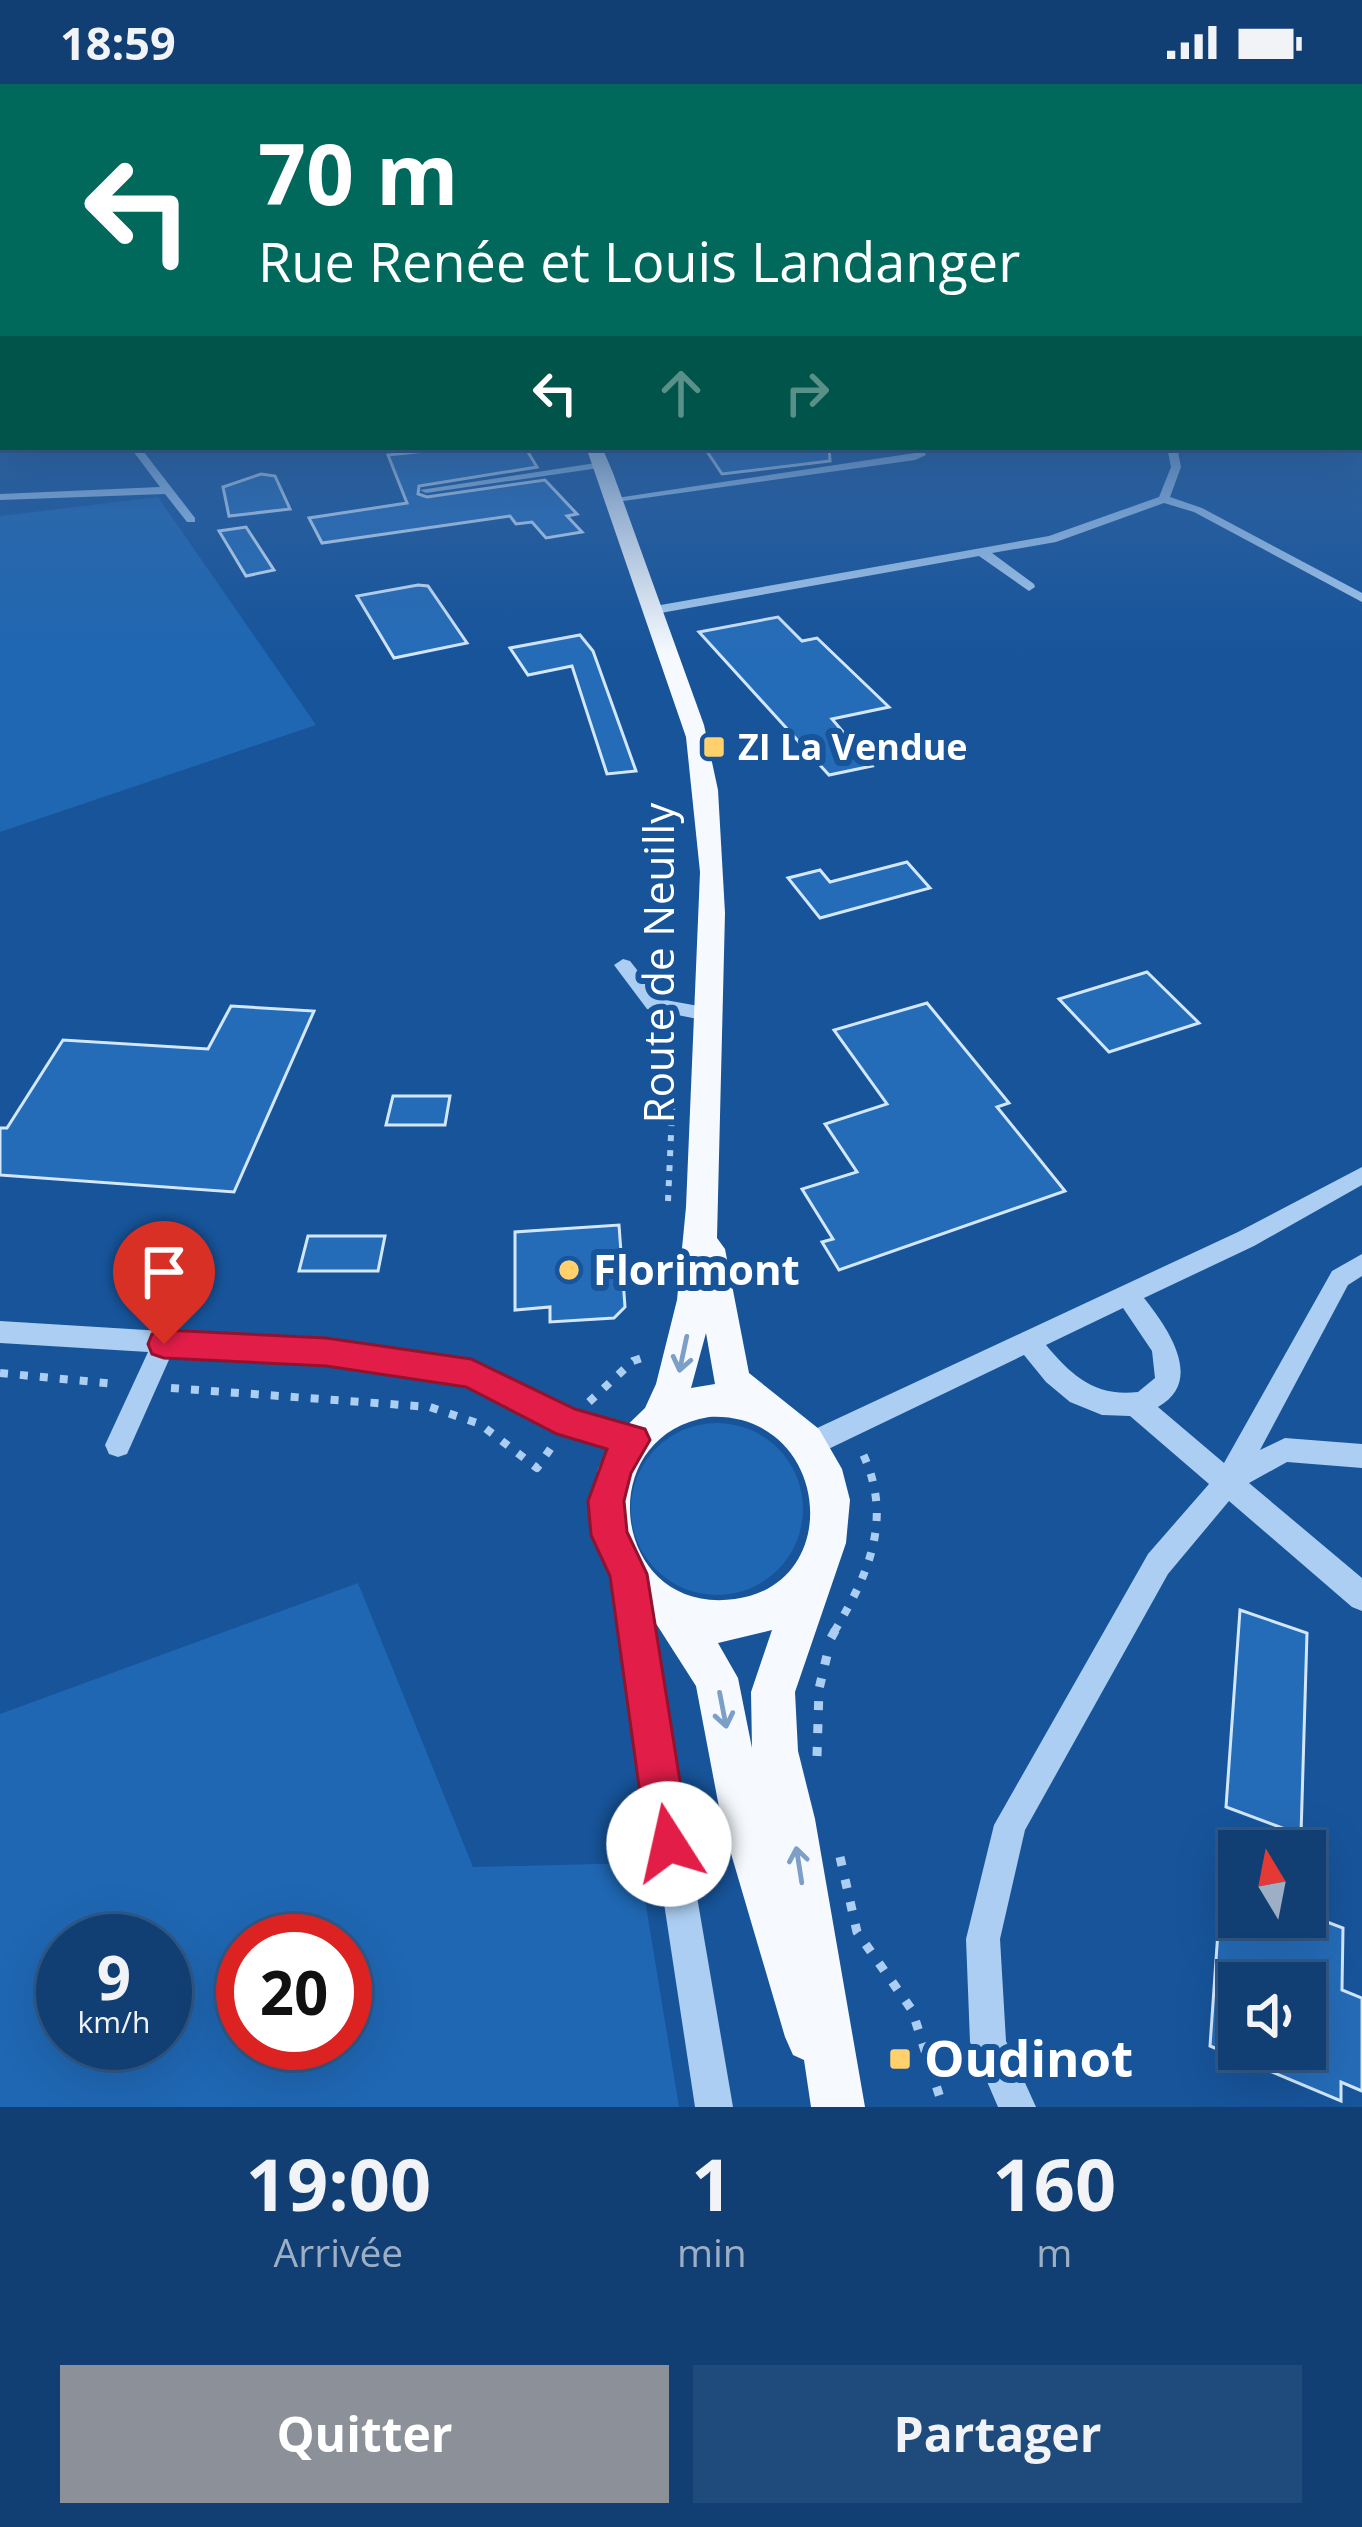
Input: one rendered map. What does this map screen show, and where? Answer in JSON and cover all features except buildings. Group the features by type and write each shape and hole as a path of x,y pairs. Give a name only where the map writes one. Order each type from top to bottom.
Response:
{"main road":[{"name":"Route de Neuilly","path":"602,465 698,743 710,810 714,908 702,1202 686,1351 674,1393 645,1429"},
{"path":"702,1202 722,1351 732,1381 809,1445 830,1484 834,1528 825,1558 808,1583 773,1692 776,1751 792,1819 836,2107"},
{"path":"766,1413 730,1404 693,1406 645,1429 614,1468 606,1501 609,1535 628,1574 670,1607 716,1678 745,1822 836,2107"},
{"path":"670,1607 706,1618 744,1618 779,1605 808,1583"}],"street":[{"path":"150,465 191,520"},
{"path":"426,490 550,465"},
{"path":"616,500 857,465"},
{"path":"1164,500 1176,465"},
{"path":"0,497 169,490"},
{"path":"655,610 983,553 1103,525 1164,500 1190,507 1362,598"},
{"path":"983,553 1029,587"},
{"path":"623,965 653,1004 708,1014"},
{"path":"809,1445 1246,1239 1362,1174"},
{"path":"1017,2107 988,2042 983,1939 1010,1825 1157,1564 1229,1480 1340,1278 1362,1264"},
{"path":"1028,1341 1075,1391 1095,1402 1136,1405 1155,1398 1167,1385 1169,1363 1161,1338 1127,1295"},
{"path":"0,1332 326,1352 471,1374 569,1423 645,1429"},
{"path":"118,1445 164,1344"},
{"path":"1136,1405 1362,1597"},
{"path":"1229,1480 1285,1450 1362,1456"},
{"path":"628,1574 714,2107"}],"path":[{"path":"668,1220 677,1011"},
{"path":"0,1373 430,1407 480,1424 537,1468 569,1423 633,1361 667,1351"},
{"path":"857,1932 912,2010 944,2107"}],"shaded area":[{"path":"158,497 316,725 0,832 0,516"},
{"path":"717,1423 750,1430 778,1448 796,1476 803,1509 796,1542 778,1570 750,1588 717,1595 684,1588 656,1570 638,1542 631,1509 638,1476 656,1448 684,1430"},
{"path":"358,1583 473,1867 639,1863 679,2107 0,2107 0,1714"}],"place":[{"name":"ZI La Vendue","path":"714,747"},
{"name":"Florimont","path":"569,1270"},
{"name":"Oudinot","path":"900,2059"}],"route":[{"path":"164,1344 326,1352 471,1374 569,1423 632,1440 614,1468 606,1501 609,1535 628,1574 669,1844"}]}
